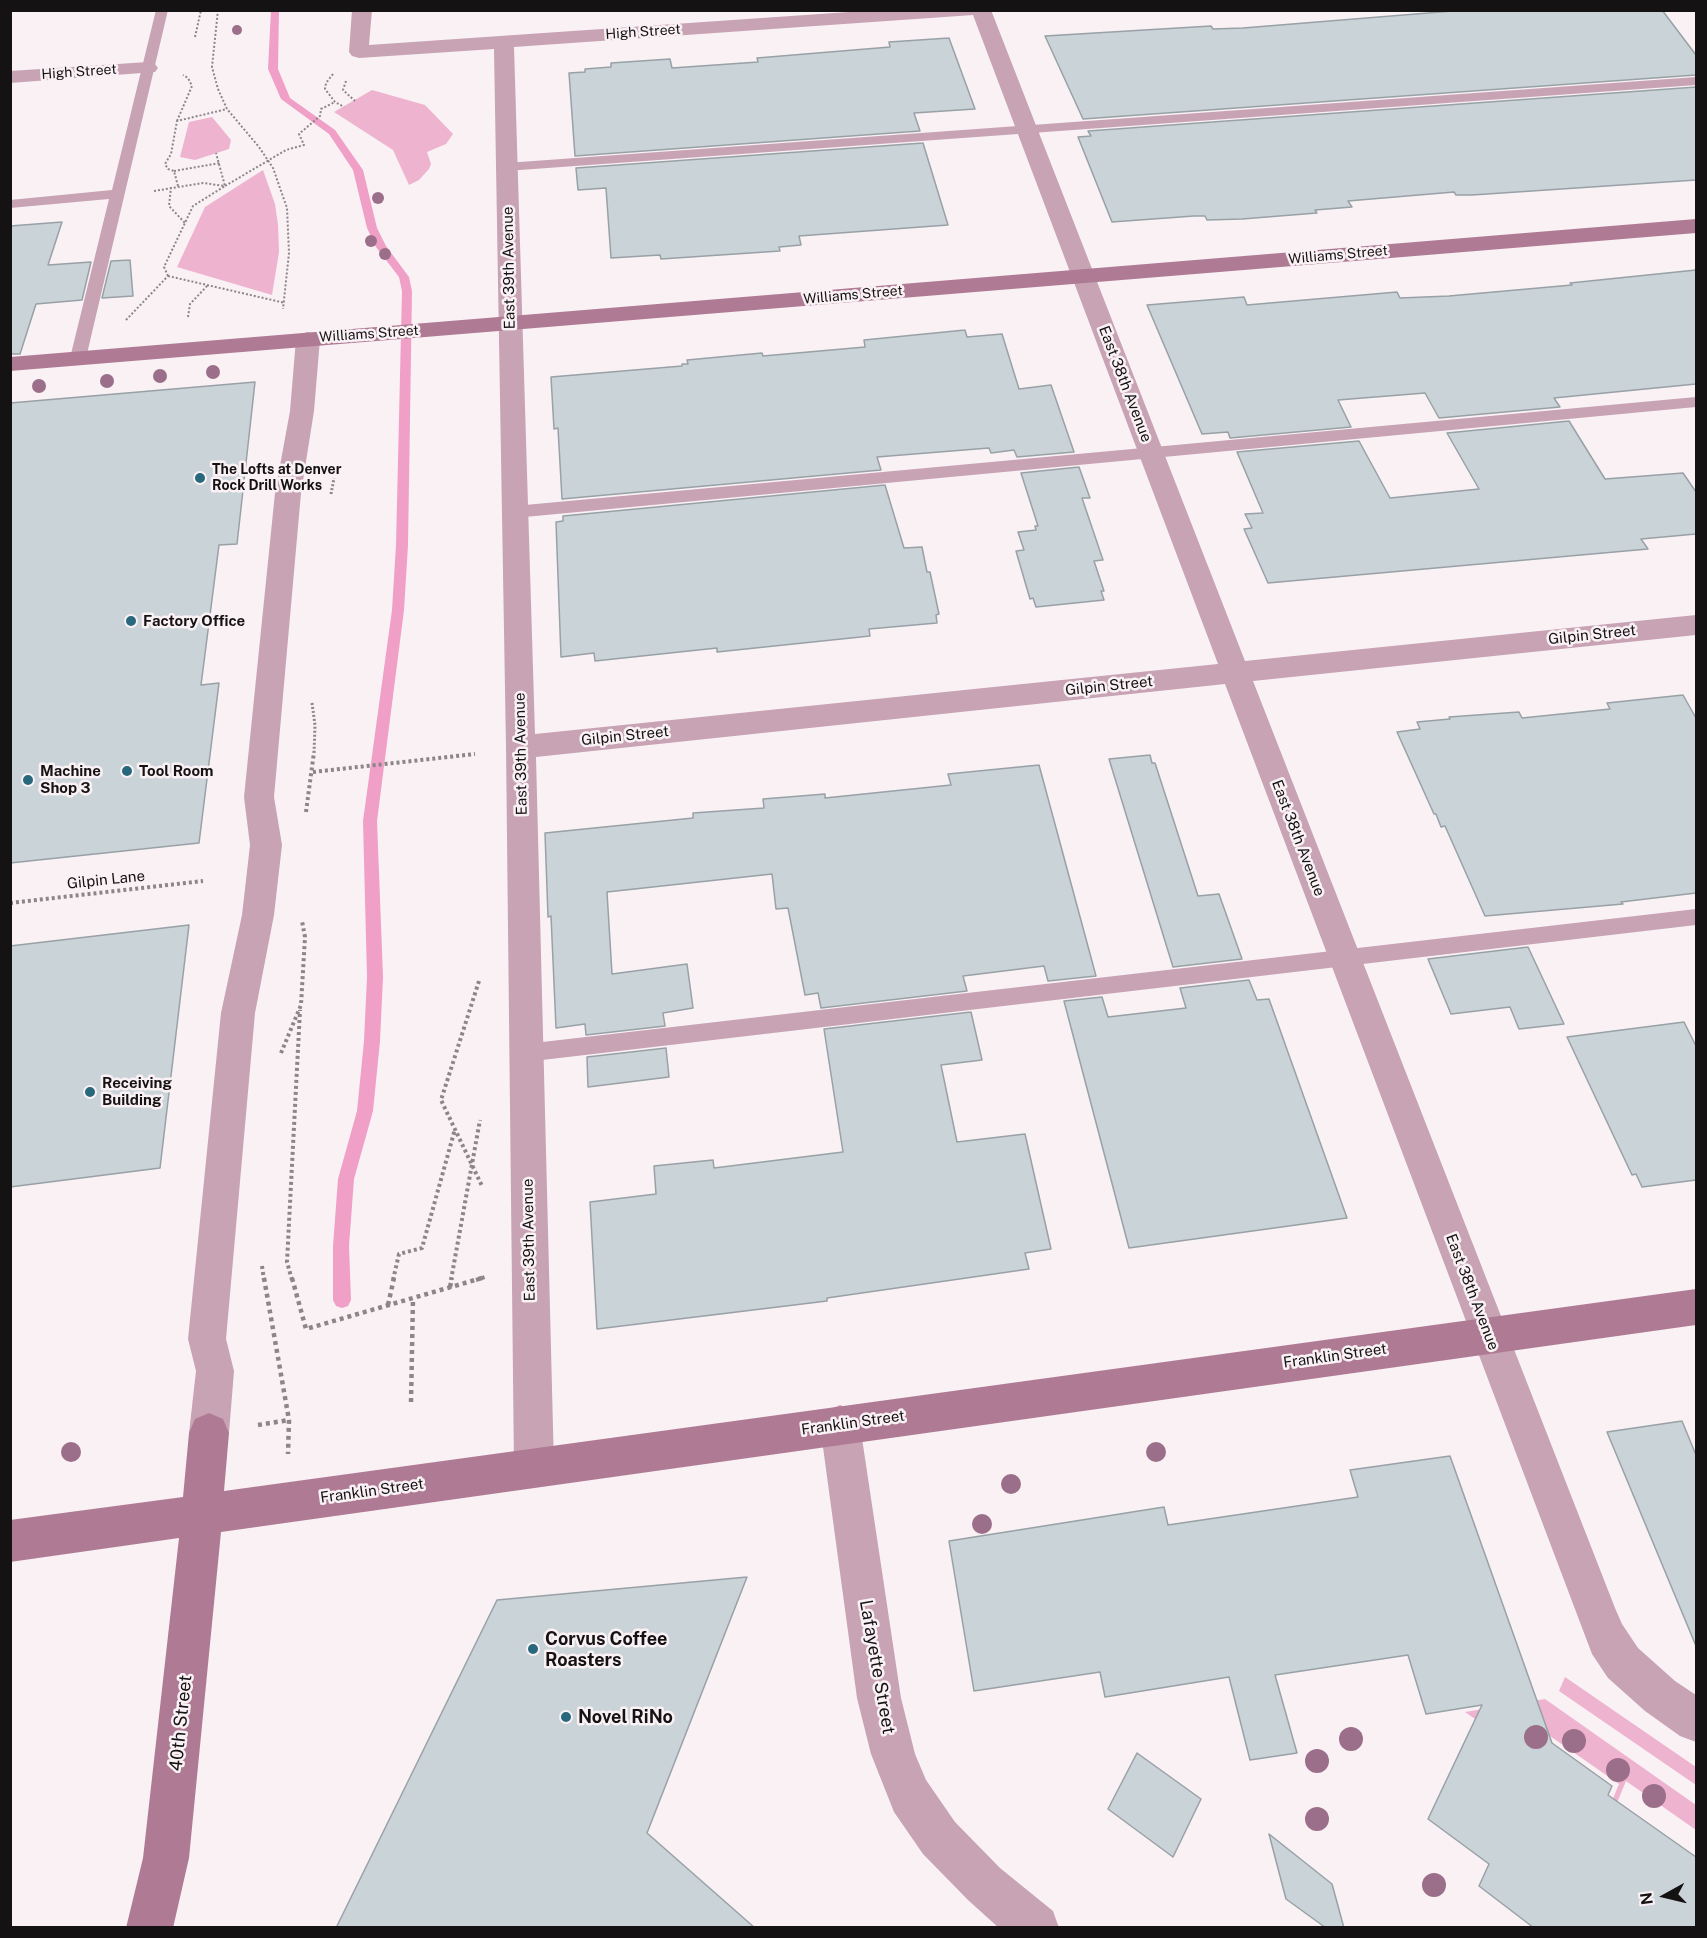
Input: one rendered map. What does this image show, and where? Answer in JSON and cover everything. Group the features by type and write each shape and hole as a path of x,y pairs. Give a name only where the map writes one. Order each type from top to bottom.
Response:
{"street":[{"name":"High Street","path":"362,10 359,52 969,10"},
{"name":"East 38th Avenue","path":"981,10 1597,1616 1607,1639 1623,1662 1660,1696 1696,1720"},
{"name":"East 39th Avenue","path":"504,42 521,747 534,1467"},
{"name":"High Street","path":"10,76 148,68"},
{"name":"Williams Street","path":"10,364 1696,226"},
{"path":"201,1516 215,1371 207,1340 238,1013 258,915 266,845 259,797 288,493 302,411 308,339"},
{"name":"Gilpin Street","path":"521,747 1696,625"},
{"name":"Franklin Street","path":"10,1541 1696,1307"},
{"name":"Lafayette Street","path":"840,1425 879,1698 893,1754 905,1786 939,1838 984,1884 1036,1928"},
{"name":"40th Street","path":"149,1928 166,1858 201,1516"}],"lane":[{"path":"78,358 162,10"},
{"path":"506,167 1696,81"},
{"path":"10,204 117,194"},
{"path":"514,512 1696,402"},
{"path":"525,1053 1696,917"}],"path":[{"path":"195,37 201,10"},
{"path":"218,10 212,67 218,89 227,109 268,160 287,208 289,254 285,303 280,318"},
{"path":"335,73 329,77 325,89 335,102 344,106"},
{"path":"183,75 188,78 192,86 177,121 171,154 165,164 168,169 174,171 220,163"},
{"path":"346,80 343,90 355,101"},
{"path":"168,276 164,267 193,206 286,150 304,145 299,134 320,116 321,109 335,102"},
{"path":"177,121 227,109"},
{"path":"216,153 225,186"},
{"path":"174,171 178,186"},
{"path":"117,194 203,183 225,186"},
{"path":"171,187 169,206 185,223"},
{"path":"168,276 285,303"},
{"path":"123,324 168,276"},
{"path":"187,326 190,304 208,285"},
{"path":"313,772 475,753"},
{"name":"Gilpin Lane","path":"10,903 203,881"},
{"path":"481,975 441,1100 486,1195"},
{"path":"301,1005 287,1262 306,1329 490,1275"},
{"path":"450,1287 482,1109"},
{"path":"388,1305 399,1254 422,1248 455,1129"},
{"path":"411,1402 413,1298"},
{"path":"255,1426 289,1420"}],"shaded area":[{"path":"372,90 425,105 453,134 446,144 427,152 431,164 429,169 419,180 409,185 393,150 334,112"},
{"path":"212,117 231,140 229,149 195,160 180,157 189,122"},
{"path":"263,170 275,204 278,225 279,252 272,295 177,267 205,207"},
{"path":"1565,1677 1696,1767 1696,1785 1559,1691"},
{"path":"1545,1699 1696,1805 1696,1830 1626,1781 1566,1926 1562,1923 1619,1784 1537,1727 1525,1754 1465,1712"}],"building":[{"path":"1465,10 1662,10 1696,55 1696,75 1083,119 1045,36 1211,26 1213,29 1243,28"},
{"path":"949,38 975,109 914,113 920,131 575,156 569,73 611,67 611,63 670,59 672,68 758,62 757,58 890,47 889,42"},
{"path":"1696,87 1696,180 1472,195 1456,195 1454,192 1348,201 1352,207 1315,210 1317,213 1242,219 1207,220 1205,216 1194,216 1112,222 1078,137 1091,136 1088,131"},
{"path":"923,143 948,225 799,236 801,245 779,247 780,251 661,259 660,255 611,258 606,188 578,190 576,168"},
{"path":"62,222 48,265 91,262 82,300 36,304 20,354 10,354 10,226"},
{"path":"130,260 133,296 102,298 111,261"},
{"path":"1696,270 1696,384 1554,398 1560,407 1439,418 1425,393 1338,400 1351,427 1230,438 1228,432 1202,434 1147,305 1244,297 1247,305 1397,292 1400,298 1449,296 1572,285 1570,283"},
{"path":"965,330 967,337 1002,334 1019,389 1051,385 1074,452 1017,457 1014,450 991,453 989,448 877,457 881,470 562,499 558,428 554,429 551,377 682,366 682,364 688,364 687,360 865,347 864,340"},
{"path":"255,382 237,544 219,545 201,685 219,683 199,843 10,863 10,403"},
{"path":"1569,421 1605,479 1683,473 1696,492 1696,534 1641,539 1648,549 1268,583 1244,529 1252,528 1245,514 1263,513 1237,452 1359,441 1390,498 1479,489 1447,433"},
{"path":"1079,467 1090,498 1082,498 1103,560 1094,561 1104,591 1101,591 1104,600 1036,607 1033,598 1030,599 1016,551 1024,550 1018,532 1036,530 1035,526 1038,526 1021,473"},
{"path":"885,485 904,548 922,547 939,614 936,615 937,623 869,629 870,636 717,652 717,648 595,661 594,653 561,657 556,522 563,521 563,516"},
{"path":"1683,695 1696,718 1696,893 1621,902 1623,904 1485,916 1445,826 1441,827 1434,814 1397,732 1420,729 1417,722 1450,719 1449,717 1519,712 1522,718 1610,709 1607,703"},
{"path":"1150,755 1152,763 1155,763 1198,896 1219,894 1242,959 1173,967 1109,759"},
{"path":"1039,765 1096,976 1048,981 1044,966 963,976 967,991 821,1008 818,993 805,995 788,908 776,909 772,874 607,892 612,974 687,964 693,1008 663,1013 665,1026 586,1035 585,1024 556,1028 545,833 693,818 693,813 764,808 763,799 825,794 825,798 951,785 948,774"},
{"name":"Receiving Building","path":"189,925 160,1168 10,1187 10,946"},
{"path":"1528,947 1564,1024 1519,1029 1510,1007 1451,1014 1428,959"},
{"path":"1249,980 1257,1000 1269,999 1347,1218 1129,1248 1064,1001 1102,997 1108,1017 1186,1008 1180,988"},
{"path":"971,1012 982,1060 941,1065 957,1142 1025,1134 1051,1249 1025,1253 1029,1269 827,1298 827,1301 597,1329 590,1202 656,1194 654,1166 713,1160 714,1168 843,1152 824,1029"},
{"path":"1684,1022 1696,1046 1696,1180 1642,1187 1636,1174 1632,1175 1567,1037"},
{"path":"666,1048 669,1077 588,1087 587,1057"},
{"path":"1682,1421 1696,1455 1696,1646 1607,1432"},
{"path":"1450,1456 1552,1743 1612,1786 1608,1795 1696,1857 1696,1928 1534,1928 1479,1886 1489,1864 1428,1819 1482,1705 1426,1714 1408,1655 1275,1675 1297,1753 1250,1760 1229,1677 1105,1697 1100,1672 974,1691 949,1541 1164,1507 1168,1525 1358,1497 1350,1470"},
{"name":"Novel RiNo","path":"747,1577 647,1833 755,1928 336,1928 497,1600"},
{"path":"1137,1753 1201,1799 1173,1857 1108,1809"},
{"path":"1269,1834 1332,1884 1344,1928 1326,1928 1286,1899"}],"waterway":[{"path":"275,10 273,69 286,99 332,132 358,170 372,228 381,247 404,277 407,291 402,545 398,610 370,821 375,977 372,1041 365,1111 346,1179 341,1246 342,1300"}],"place":[{"name":"The Lofts at Denver Rock Drill Works","path":"200,478"},
{"name":"Factory Office","path":"131,621"},
{"name":"Tool Room","path":"127,771"},
{"name":"Machine Shop 3","path":"28,780"},
{"name":"Receiving Building","path":"90,1092"},
{"name":"Corvus Coffee Roasters","path":"533,1649"},
{"name":"Novel RiNo","path":"566,1717"}]}
